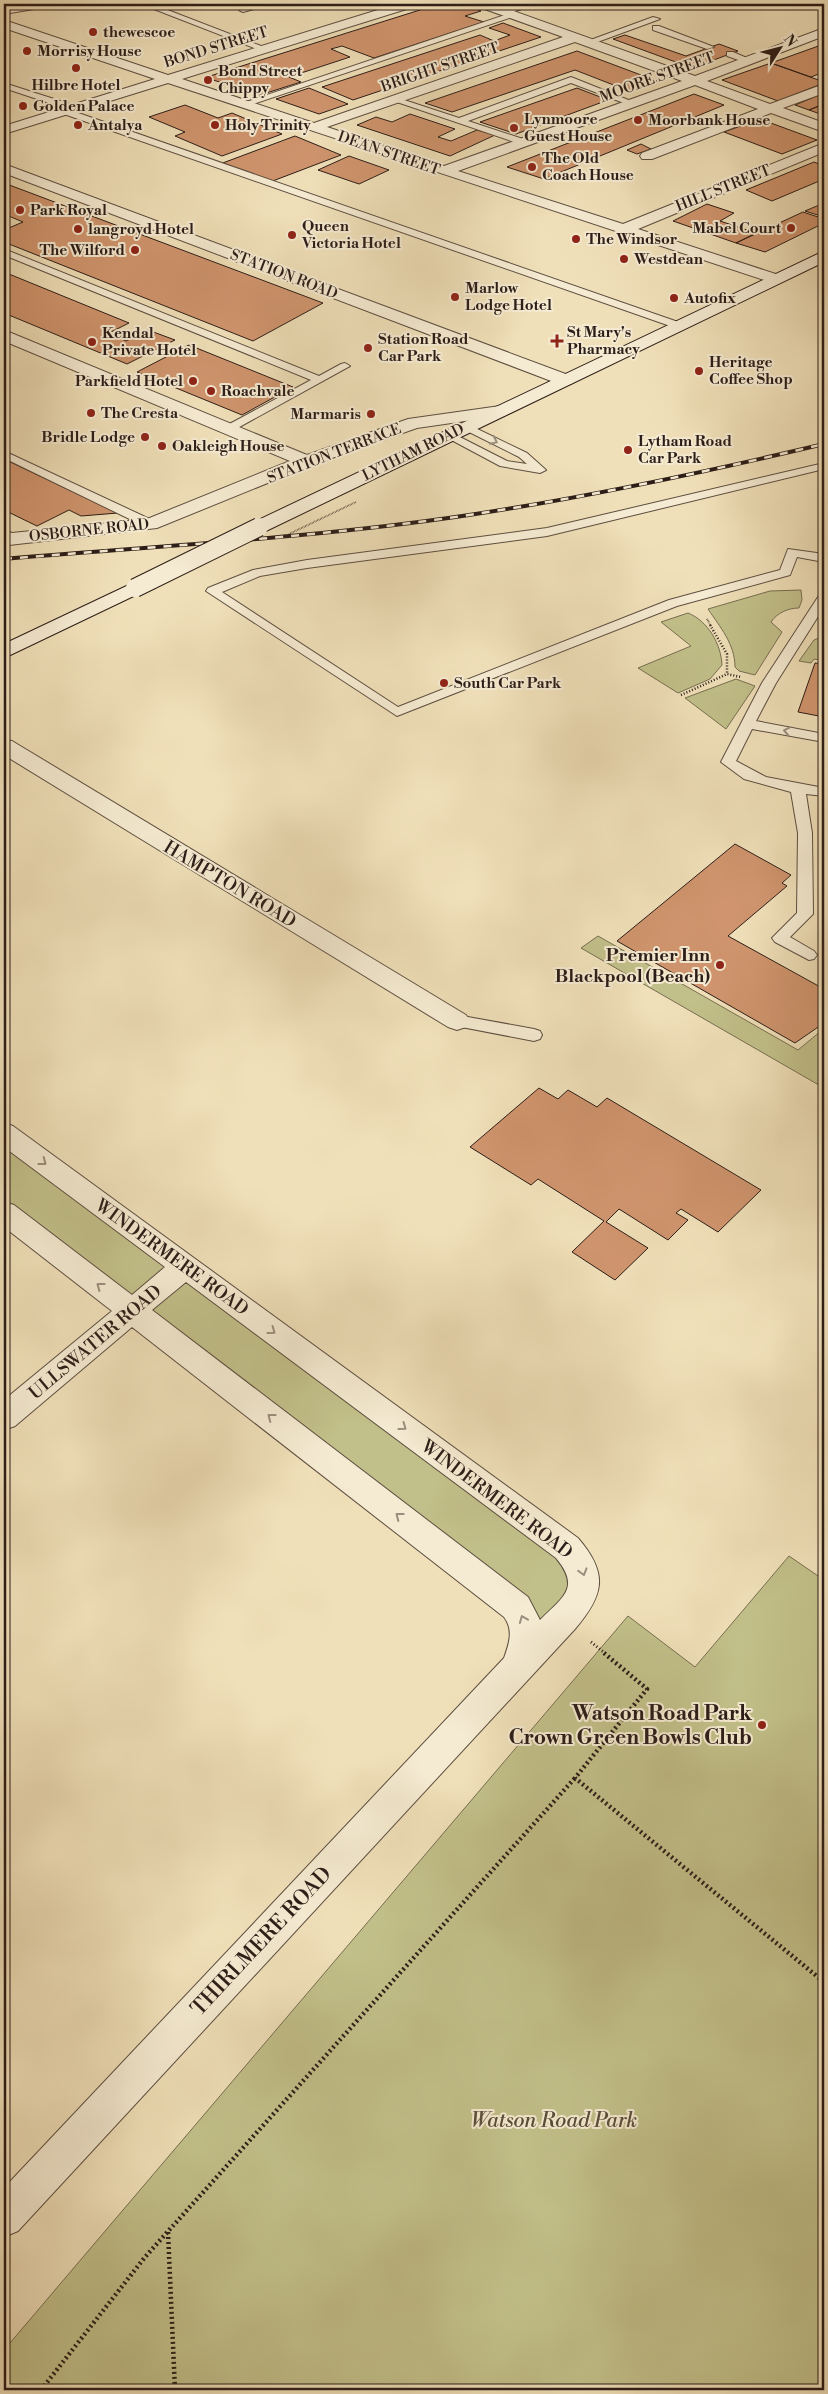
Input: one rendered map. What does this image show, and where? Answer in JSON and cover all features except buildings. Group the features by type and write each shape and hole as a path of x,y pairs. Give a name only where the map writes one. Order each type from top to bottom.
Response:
{"street":[{"path":"6,8 40,4"},
{"name":"BOND STREET","path":"4,130 409,4"},
{"path":"482,4 824,128"},
{"name":"DEAN STREET","path":"4,24 622,230 776,279"},
{"name":"MOORE STREET","path":"444,171 750,61 824,32"},
{"name":"BRIGHT STREET","path":"315,127 583,40"},
{"path":"647,156 824,88"},
{"name":"HILL STREET","path":"622,230 824,147"},
{"name":"STATION ROAD","path":"4,168 565,380"},
{"name":"LYTHAM ROAD","path":"4,652 465,426 824,256"},
{"path":"4,335 306,461"},
{"name":"STATION TERRACE","path":"174,516 306,461 414,423 500,411"},
{"name":"OSBORNE ROAD","path":"4,536 9,539 150,524 174,516"},
{"name":"HAMPTON ROAD","path":"4,746 457,1021"},
{"name":"WINDERMERE ROAD","path":"4,1133 567,1548 580,1562 586,1586 581,1599 518,1666"},
{"path":"4,1212 516,1607 524,1616 527,1628 526,1646 518,1666"},
{"name":"ULLSWATER ROAD","path":"4,1417 186,1266"},
{"name":"THIRLMERE ROAD","path":"4,2217 518,1666"}],"lane":[{"path":"145,4 265,49"},
{"path":"243,10 268,4"},
{"path":"244,104 510,14 534,4"},
{"path":"583,40 656,24 710,47"},
{"path":"730,54 750,61"},
{"path":"459,121 572,80 632,104"},
{"path":"4,85 68,110 677,325"},
{"path":"395,100 523,142"},
{"path":"4,252 320,380"},
{"path":"228,429 345,366"},
{"path":"448,435 504,464 540,470 523,455 465,426"},
{"path":"4,454 150,524"},
{"path":"824,466 547,532 307,564 257,573 212,591 397,712 672,603 786,572 792,552 824,558"},
{"path":"824,597 770,683 728,762 757,778 798,789 824,792"},
{"path":"809,623 824,626"},
{"path":"749,724 824,738"},
{"path":"798,789 805,833 806,914 780,938 809,956"},
{"path":"457,1021 534,1035"}],"path":[{"path":"688,599 700,609 712,626 727,654 727,674"},
{"path":"681,695 727,674 745,678"},
{"path":"41,2390 145,2257 575,1778 647,1689 564,1619"},
{"path":"575,1778 824,1982"},
{"path":"168,2231 175,2390"}],"green space":[{"path":"801,590 802,600 799,608 783,612 771,622 782,632 755,675 739,671 735,667 730,643 708,609 770,591"},
{"path":"688,613 702,622 712,634 719,649 722,665 710,679 678,693 638,668 691,646 661,622"},
{"path":"824,636 824,661 814,659 811,663 799,661 814,640"},
{"path":"736,679 755,686 726,729 685,698"},
{"path":"598,936 798,1050 821,1031 824,1033 824,1088 581,948"},
{"path":"4,1133 567,1548 581,1599 527,1628 132,1311 4,1212"},
{"name":"Watson Road Park","path":"789,1556 824,1580 824,2390 4,2390 4,2350 628,1616 695,1667"}],"railway":[{"path":"4,559 295,536 469,515 647,483 824,444"}],"place":[{"name":"thewescoe","path":"93,32"},
{"name":"Morrisy House","path":"27,51"},
{"name":"Hilbre Hotel","path":"76,68"},
{"name":"Bond Street Chippy","path":"208,80"},
{"name":"Golden Palace","path":"23,106"},
{"name":"Moorbank House","path":"638,120"},
{"name":"Antalya","path":"78,125"},
{"name":"Holy Trinity","path":"215,125"},
{"name":"Lynmoore Guest House","path":"514,128"},
{"name":"The Old Coach House","path":"532,167"},
{"name":"Park Royal","path":"20,210"},
{"name":"Mabel Court","path":"791,228"},
{"name":"langroyd Hotel","path":"78,229"},
{"name":"Queen Victoria Hotel","path":"292,235"},
{"name":"The Windsor","path":"576,239"},
{"name":"The Wilford","path":"135,250"},
{"name":"Westdean","path":"624,259"},
{"name":"Marlow Lodge Hotel","path":"455,297"},
{"name":"Autofix","path":"674,298"},
{"name":"St Mary's Pharmacy","path":"557,341"},
{"name":"Kendal Private Hotel","path":"92,342"},
{"name":"Station Road Car Park","path":"368,348"},
{"name":"Heritage Coffee Shop","path":"699,371"},
{"name":"Parkfield Hotel","path":"193,381"},
{"name":"Roachvale","path":"211,391"},
{"name":"The Cresta","path":"91,413"},
{"name":"Marmaris","path":"371,414"},
{"name":"Bridle Lodge","path":"145,437"},
{"name":"Oakleigh House","path":"162,446"},
{"name":"Lytham Road Car Park","path":"628,450"},
{"name":"South Car Park","path":"444,683"},
{"name":"Premier Inn Blackpool (Beach)","path":"720,965"},
{"name":"Watson Road Park Crown Green Bowls Club","path":"762,1725"}]}
